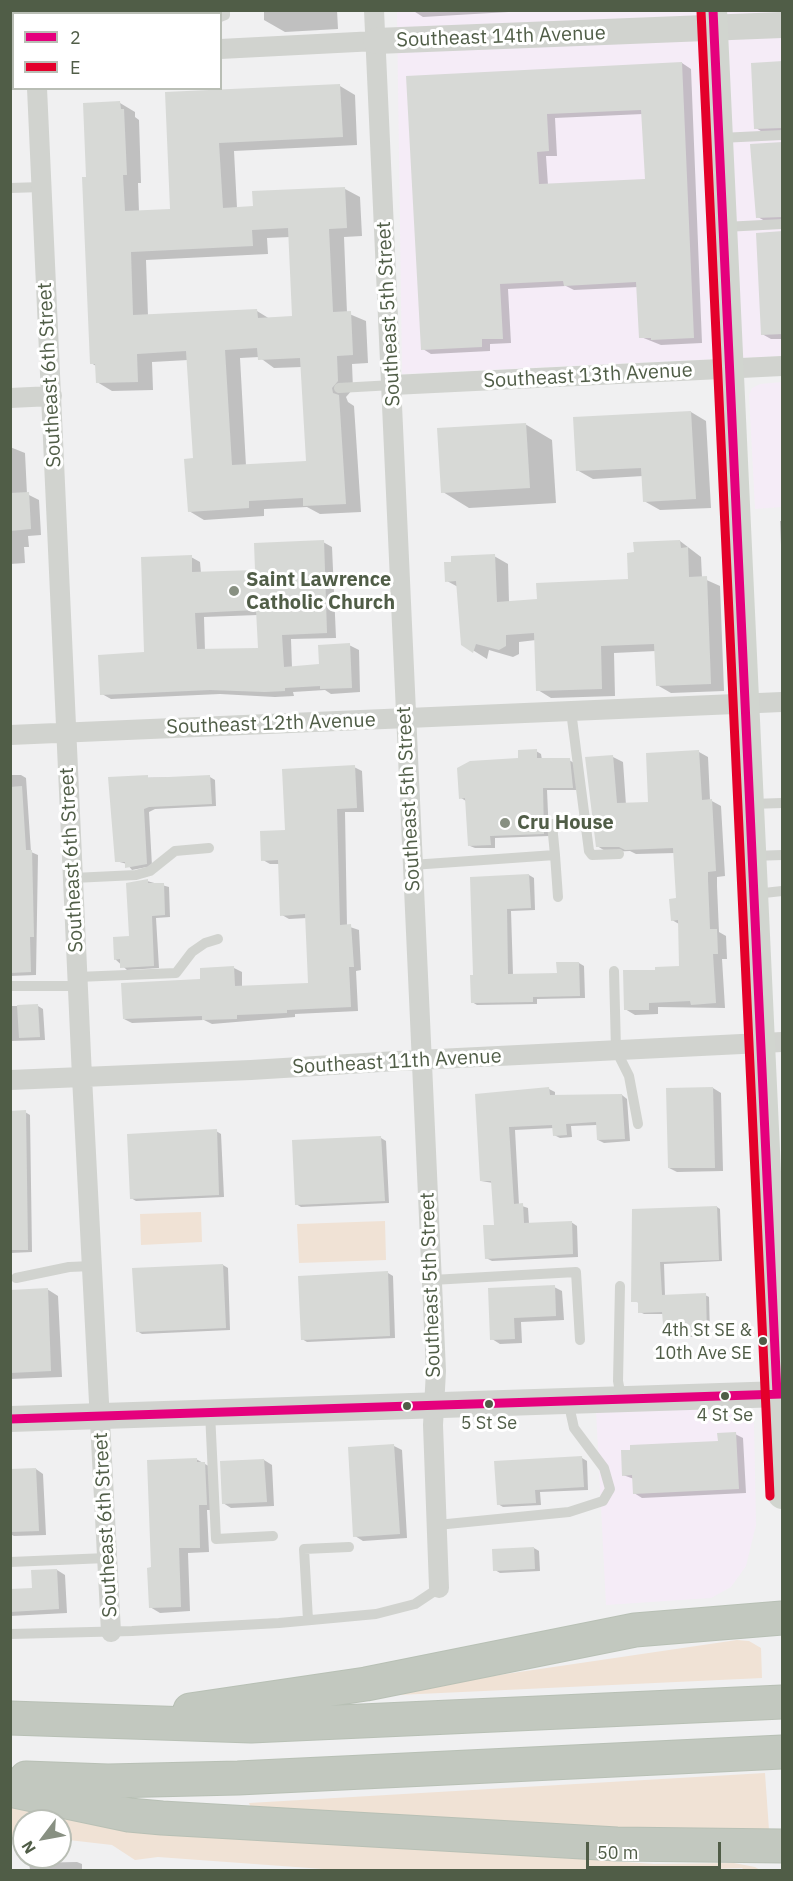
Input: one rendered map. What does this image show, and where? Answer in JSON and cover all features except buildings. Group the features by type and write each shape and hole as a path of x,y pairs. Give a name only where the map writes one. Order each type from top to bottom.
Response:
{"highway":[{"path":"130,1723 216,1705 366,1684 635,1630 783,1618"},
{"path":"10,1718 251,1726 783,1702"},
{"path":"10,1776 108,1781 238,1778 783,1752"},
{"path":"10,1790 129,1815 162,1818 606,1844 783,1846"}],"main road":[{"path":"714,19 755,894 772,1043 783,1495"}],"street":[{"name":"Southeast 5th Street","path":"374,10 393,385 405,718 436,1377 434,1404 439,1588"},
{"name":"Southeast 14th Avenue","path":"222,49 714,19 783,25"},
{"name":"Southeast 6th Street","path":"37,90 82,1077 111,1632"},
{"name":"Southeast 13th Avenue","path":"393,385 783,366"},
{"path":"10,398 52,396"},
{"name":"Southeast 12th Avenue","path":"10,735 783,702"},
{"name":"Southeast 11th Avenue","path":"10,1080 772,1043"},
{"path":"10,1419 621,1397 780,1394"}],"lane":[{"path":"719,138 783,135"},
{"path":"10,188 42,187"},
{"path":"723,227 783,224"},
{"path":"339,388 393,385"},
{"path":"571,711 589,851 592,855 619,854"},
{"path":"751,804 783,803"},
{"path":"552,824 558,897"},
{"path":"73,878 150,871 175,852 209,848"},
{"path":"412,865 555,855"},
{"path":"753,856 783,855"},
{"path":"755,894 783,891"},
{"path":"10,986 177,973 192,952 205,943 219,939"},
{"path":"614,971 616,1050 629,1076 638,1125"},
{"path":"16,1278 69,1267 92,1266"},
{"path":"432,1280 576,1272 580,1340"},
{"path":"620,1286 618,1381 621,1397"},
{"path":"437,1525 542,1516 583,1509 608,1497 610,1489 604,1468 574,1428 568,1400"},
{"path":"210,1412 216,1539 273,1536"},
{"path":"308,1620 304,1549 349,1547"},
{"path":"10,1562 107,1558"},
{"path":"10,1634 111,1632 308,1620 400,1609 428,1597 439,1588"}],"shaded area":[{"path":"397,11 782,11 782,356 402,374"},
{"path":"782,382 782,507 755,509 749,395 752,388 760,384"},
{"path":"201,1212 202,1242 141,1245 140,1214"},
{"path":"385,1221 386,1260 299,1263 297,1224"},
{"path":"742,1408 754,1421 756,1525 746,1566 731,1587 711,1598 606,1605 596,1410"},
{"path":"737,1640 749,1641 761,1648 762,1678 398,1695 465,1680"},
{"path":"765,1773 769,1830 708,1834 251,1808 249,1803"},
{"path":"11,1805 51,1809 12,1809 11,1836"},
{"path":"72,1811 491,1853 654,1864 734,1863 760,1870 742,1868 337,1870 158,1857 135,1860 112,1845 72,1840"}],"transit line":[{"name":"2","path":"713,10 777,1394"},
{"name":"E","path":"701,11 770,1496"},
{"name":"2","path":"10,1419 782,1394"}],"place":[{"name":"Saint Lawrence Catholic Church","path":"234,591"},
{"name":"Cru House","path":"505,823"},
{"name":"4th St SE & 10th Ave SE","path":"763,1341"},
{"name":"4 St Se","path":"725,1396"},
{"name":"5 St Se","path":"489,1404"}]}
